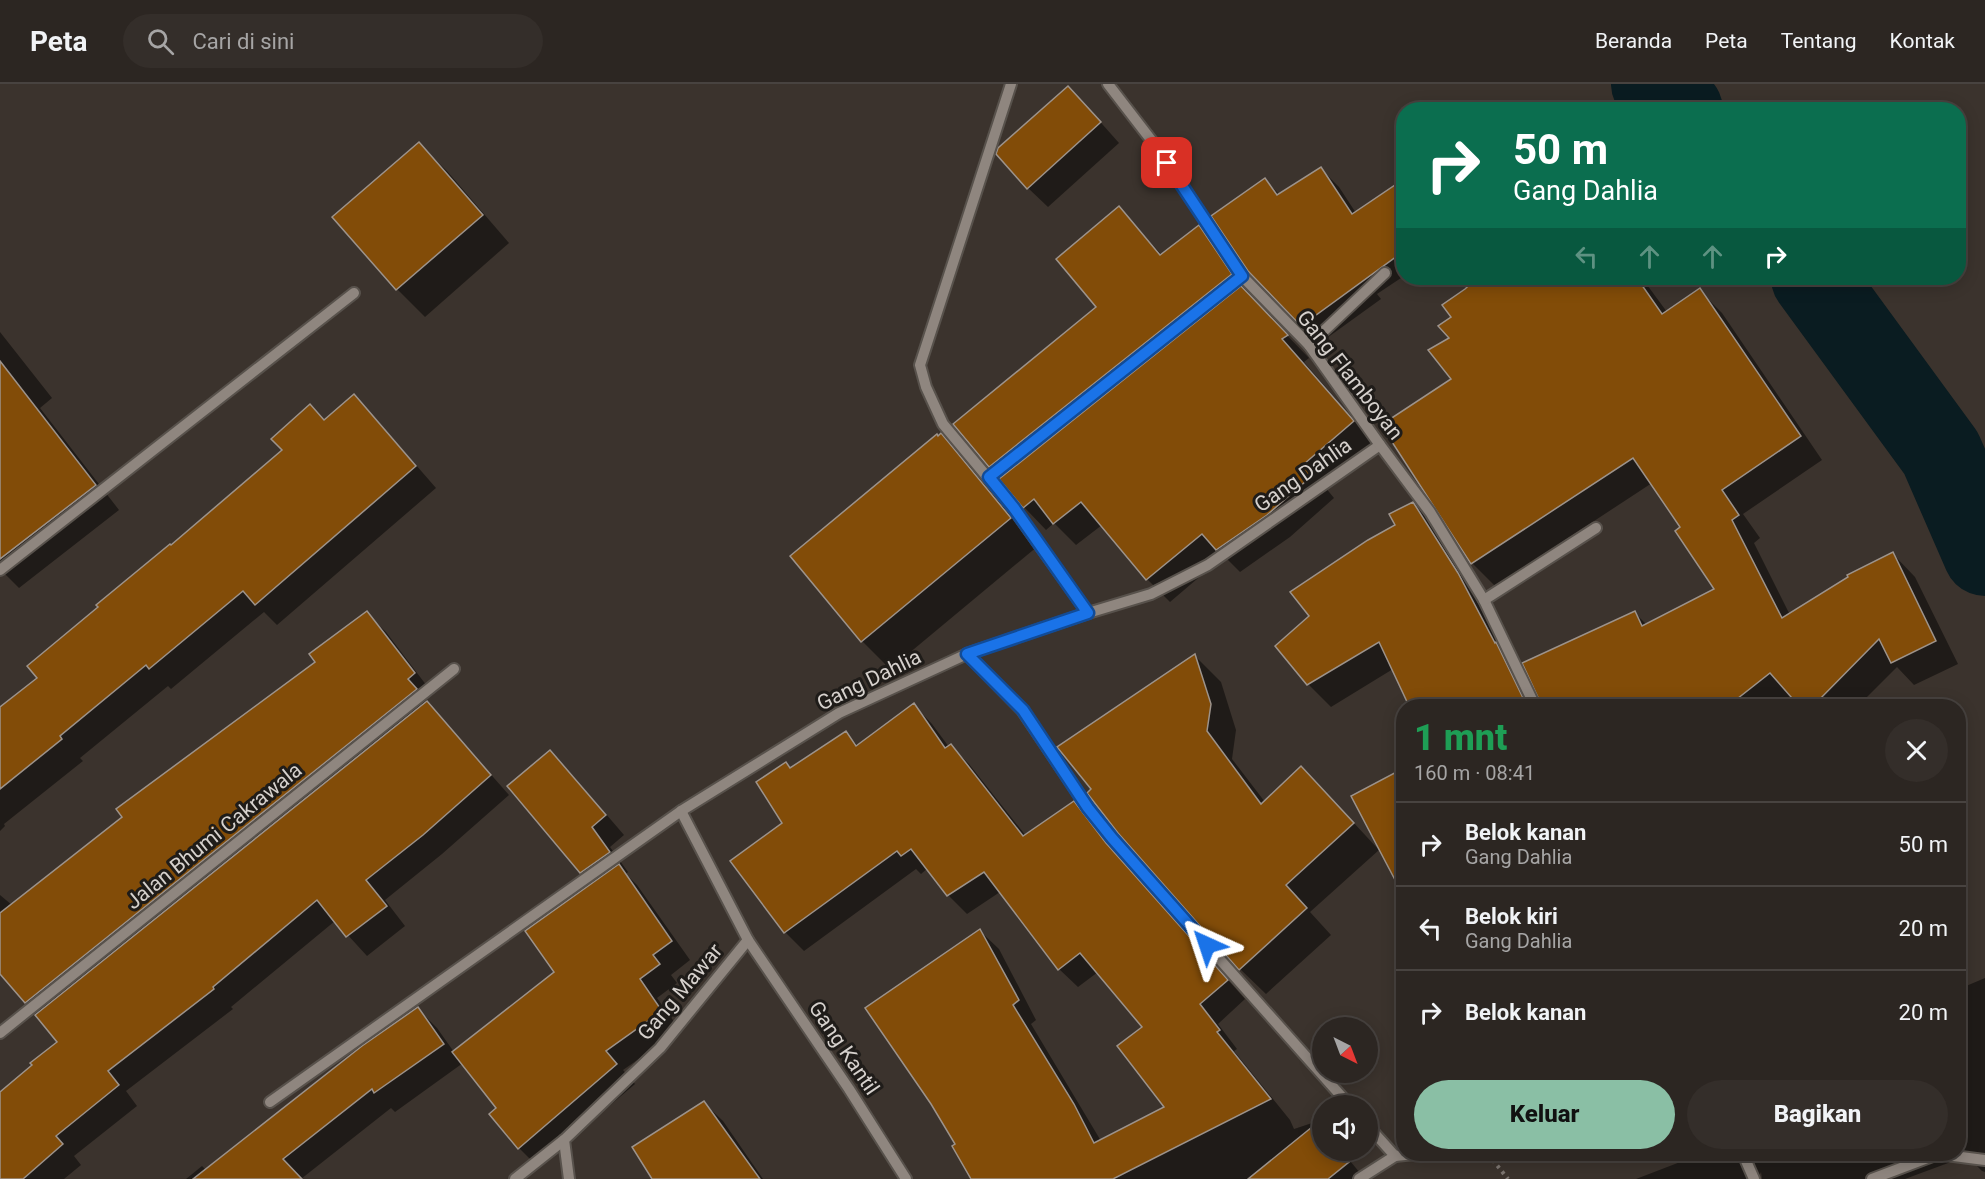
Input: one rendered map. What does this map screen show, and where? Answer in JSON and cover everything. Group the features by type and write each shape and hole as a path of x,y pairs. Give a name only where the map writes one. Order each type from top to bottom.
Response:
{"street":[{"path":"1011,84 920,365 926,387 943,424 1014,508 1088,613"},
{"name":"Gang Flamboyan","path":"1108,84 1155,145 1242,276 1309,345 1430,512 1484,600 1532,699"},
{"path":"1309,345 1385,273"},
{"path":"989,477 1242,276"},
{"path":"0,570 354,293"},
{"name":"Gang Dahlia","path":"270,1102 681,811 839,713 967,654 1151,594 1208,566 1380,445"},
{"path":"1484,600 1596,528"},
{"path":"967,654 1023,710 1088,808 1112,838 1340,1095"},
{"name":"Jalan Bhumi Cakrawala","path":"0,1033 454,669"},
{"name":"Gang Mawar","path":"515,1179 564,1140 660,1048 748,940 681,811"},
{"name":"Gang Kantil","path":"748,940 849,1089 906,1179"},
{"path":"1359,1179 1395,1156 1378,1137"},
{"path":"564,1140 568,1179"},
{"path":"1966,1158 1985,1160"},
{"path":"1746,1161 1754,1179"},
{"path":"1872,1179 1920,1161"}],"path":[{"path":"1494,1161 1508,1179"}],"building":[{"path":"1068,86 1101,122 1027,189 996,154 998,148"},
{"path":"419,142 483,215 396,290 332,217"},
{"path":"1321,167 1352,214 1396,184 1396,257 1301,326 1248,271 1211,216 1265,178 1277,195"},
{"path":"1119,206 1160,255 1199,225 1232,274 989,467 953,424 1096,307 1056,259"},
{"path":"1469,285 1642,285 1662,314 1700,288 1801,436 1722,490 1739,515 1732,520 1782,618 1848,577 1847,575 1893,552 1936,641 1891,663 1879,639 1820,699 1793,699 1770,673 1737,699 1539,699 1522,663 1635,611 1642,626 1714,589 1675,531 1680,527 1633,458 1471,564 1381,425 1451,379 1428,350 1449,338 1438,326 1451,317 1442,305"},
{"path":"1241,286 1288,335 1282,339 1354,421 1304,464 1313,475 1267,515 1216,550 1202,534 1146,580 1081,502 1053,524 1034,499 1023,508 999,479"},
{"path":"0,361 96,485 0,559"},
{"path":"354,394 416,466 255,605 243,591 149,669 146,665 60,736 62,739 0,789 0,707 37,678 27,666 98,607 96,605 171,545 282,450 271,439 310,404 324,420"},
{"path":"941,433 1011,518 861,642 790,556"},
{"path":"1413,502 1458,573 1496,642 1524,699 1406,699 1379,642 1307,685 1275,646 1309,616 1290,592 1368,540 1395,525 1389,514"},
{"path":"367,611 415,673 408,679 417,689 25,1003 0,974 0,913 122,817 116,809 315,662 309,654"},
{"path":"1195,654 1211,704 1207,731 1261,804 1301,766 1354,823 1286,885 1307,908 1239,970 1118,833 1087,793 1091,789 1057,747"},
{"path":"427,701 491,775 423,835 366,880 387,906 346,937 317,900 213,987 214,989 108,1071 119,1085 56,1136 63,1144 23,1179 0,1179 0,1092 32,1065 30,1063 57,1042 35,1015"},
{"path":"914,703 945,748 951,744 1023,836 1074,801 1106,843 1228,980 1200,1004 1220,1030 1217,1032 1271,1099 1113,1179 971,1179 952,1146 955,1144 931,1104 865,1008 980,929 1019,1000 1013,1005 1074,1104 1094,1143 1164,1107 1117,1046 1142,1027 1080,953 1058,970 984,872 947,896 911,849 901,856 897,851 784,933 730,861 782,823 756,782 786,762 790,768 846,731 856,746"},
{"path":"550,750 606,815 592,827 610,852 580,873 507,786"},
{"path":"1396,772 1396,882 1351,796"},
{"path":"619,864 672,941 653,955 660,964 640,979 662,1011 606,1051 617,1064 518,1149 489,1114 496,1108 452,1052 554,972 525,931"},
{"path":"418,1007 444,1044 374,1093 372,1089 283,1159 302,1179 193,1179 362,1046"},
{"path":"704,1101 760,1179 652,1179 632,1147"},
{"path":"1312,1127 1312,1161 1349,1162 1328,1179 1248,1179"}],"waterway":[{"path":"1653,84 1672,102"},
{"path":"1818,285 1941,453 1985,554"}],"route":[{"path":"1167,163 1242,276 989,477 1014,508 1088,613 967,654 1023,710 1088,808 1207,945"}]}
